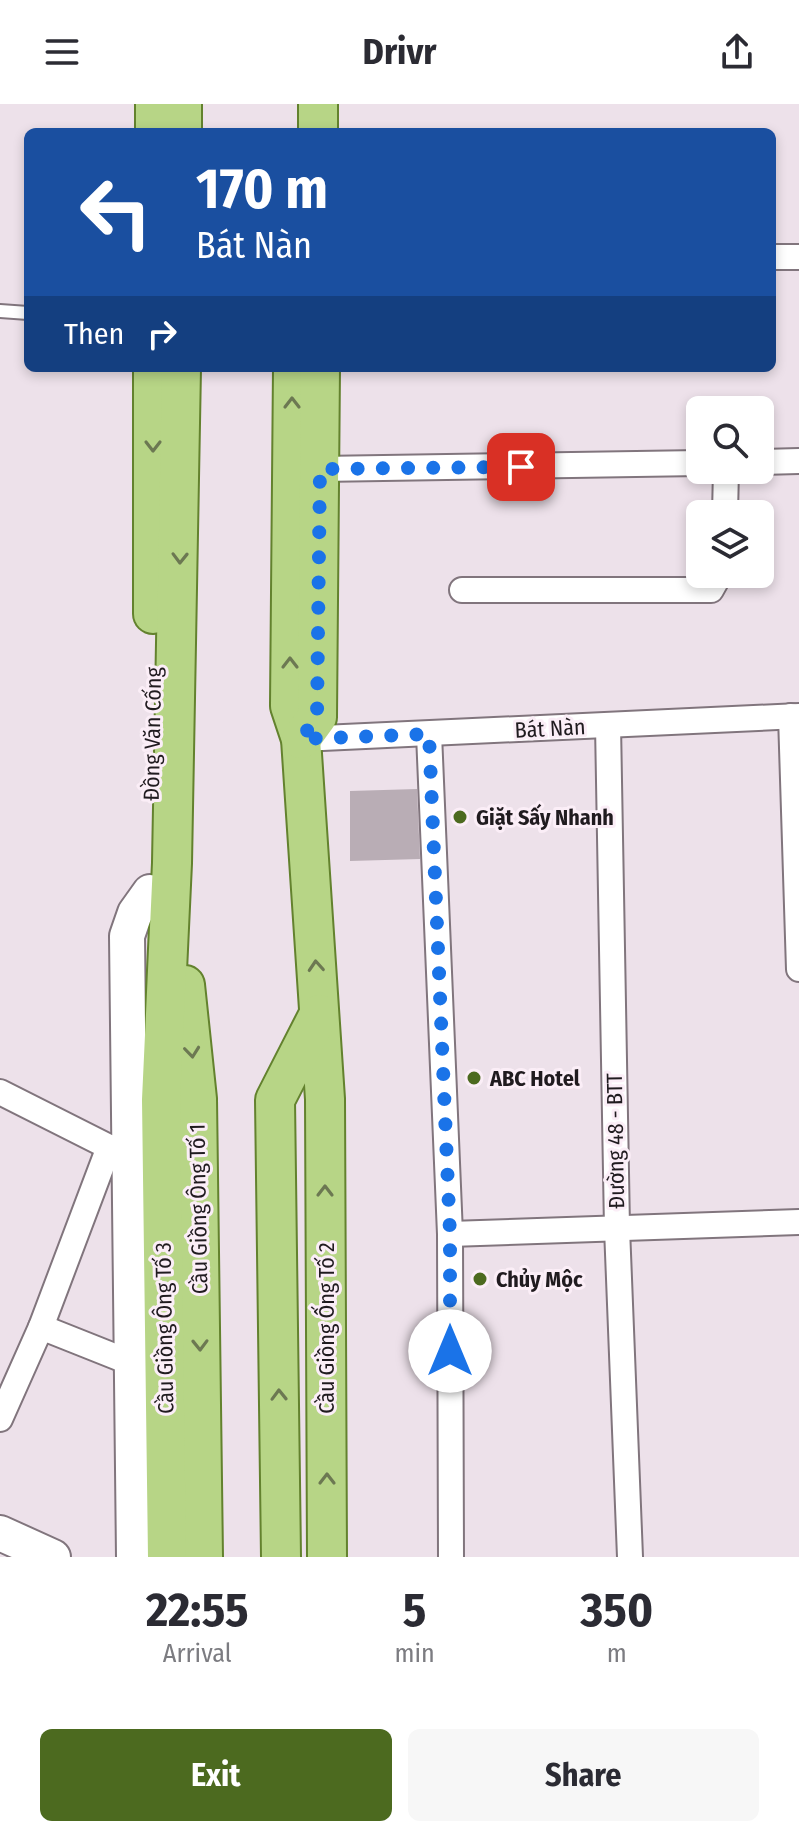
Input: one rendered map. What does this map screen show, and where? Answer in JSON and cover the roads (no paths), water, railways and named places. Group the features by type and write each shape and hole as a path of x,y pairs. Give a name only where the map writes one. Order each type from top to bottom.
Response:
{"main road":[{"path":"155,104 155,128"},
{"path":"182,104 182,128"},
{"path":"294,128 295,104"},
{"path":"318,104 318,128"},
{"name":"Đồng Văn Cống","path":"153,372 167,1100"},
{"name":"Đồng Văn Cống","path":"161,878 181,372"},
{"path":"281,1557 275,1100 319,1014 301,739 290,706 293,372"},
{"path":"301,739 317,717 320,372"},
{"name":"Cầu Giồng Ống Tố 2","path":"319,1014 325,1099 327,1557"},
{"name":"Cầu Giồng Ông Tố 3","path":"149,1557 167,1100"},
{"name":"Cầu Giồng Ông Tố 3","path":"167,1100 167,1557"},
{"name":"Cầu Giồng Ông Tố 1","path":"167,1100 203,1557"}],"street":[{"path":"776,257 799,257"},
{"path":"774,462 799,461"},
{"path":"320,469 686,463"},
{"path":"462,590 712,588"},
{"path":"795,716 799,969"},
{"name":"Bát Nàn","path":"301,739 795,716"},
{"name":"Đường 48 - BTT","path":"608,725 617,1228 630,1557"},
{"path":"429,734 450,1234 451,1557"},
{"path":"134,1557 120,1148 127,936 135,913 161,878"},
{"path":"0,1092 120,1148"},
{"path":"0,1419 120,1148"},
{"path":"450,1234 799,1222"},
{"path":"41,1327 129,1362"},
{"path":"0,1533 53,1557"}],"lane":[{"path":"0,311 24,313"}],"place":[{"name":"Giặt Sấy Nhanh","path":"460,817"},
{"name":"ABC Hotel","path":"474,1078"},
{"name":"Chủy Mộc","path":"480,1279"}]}
